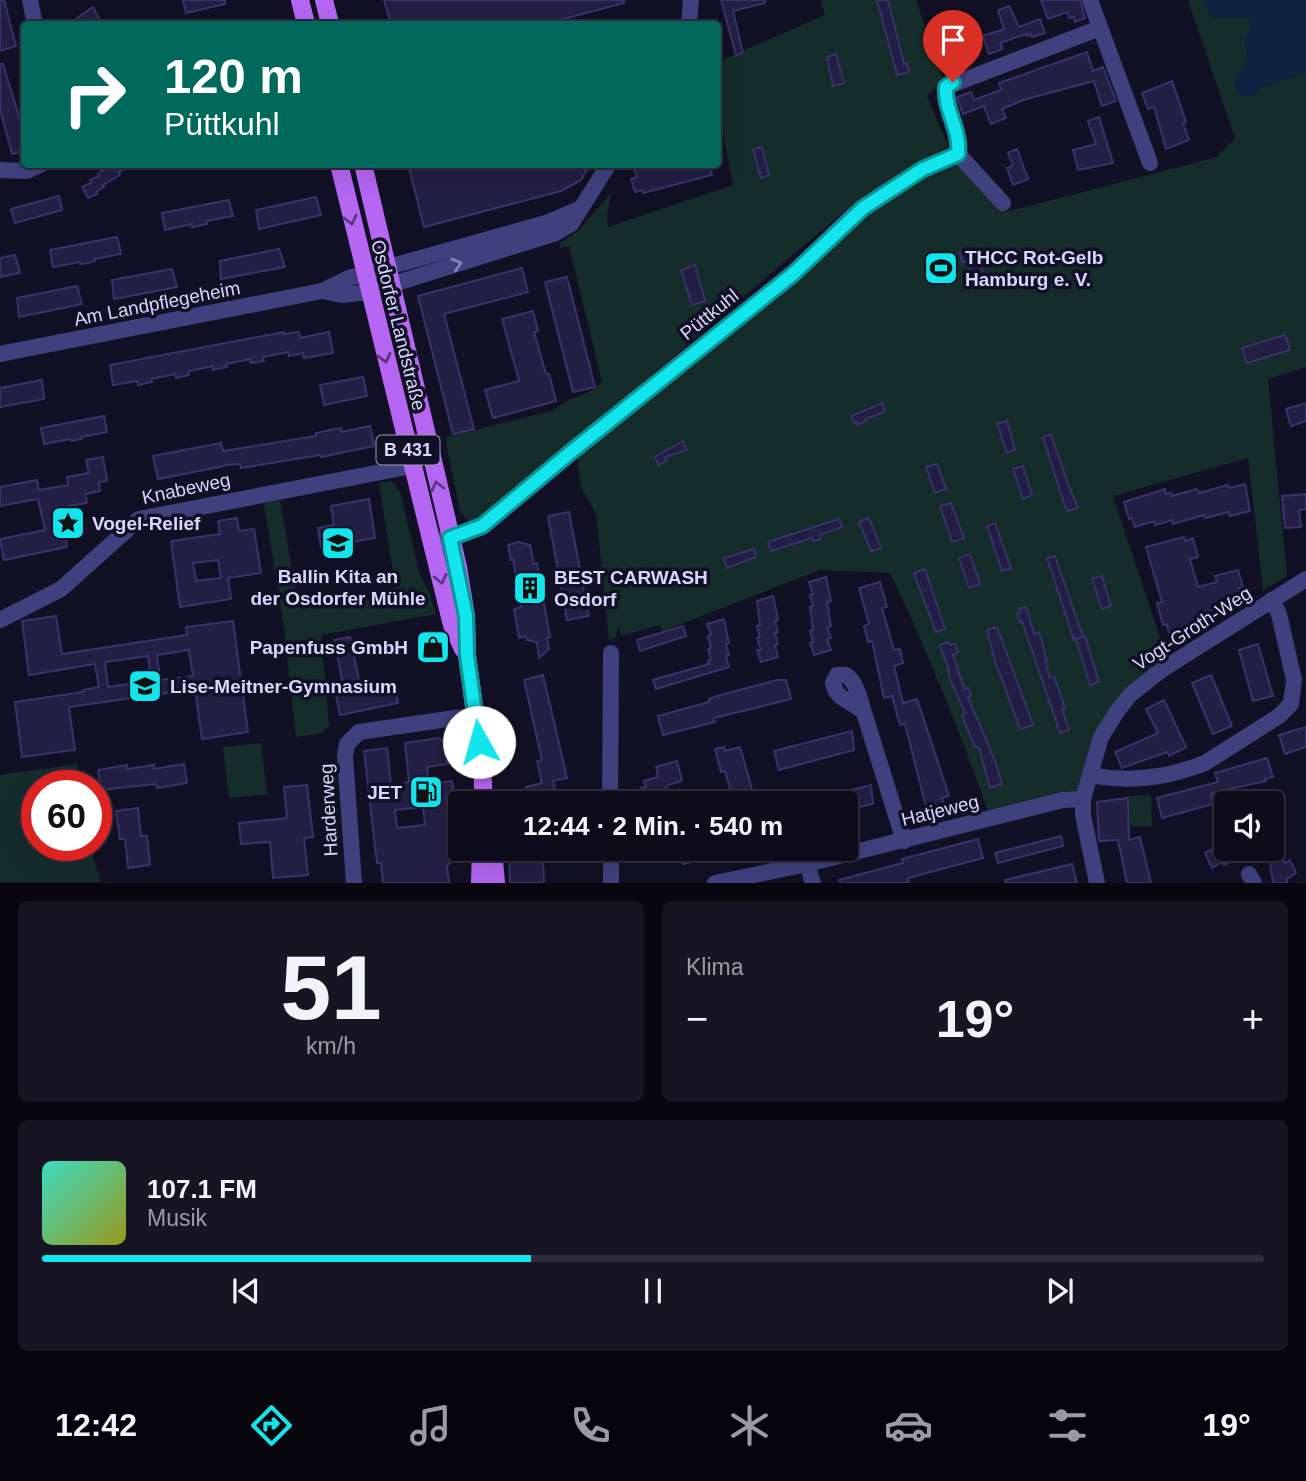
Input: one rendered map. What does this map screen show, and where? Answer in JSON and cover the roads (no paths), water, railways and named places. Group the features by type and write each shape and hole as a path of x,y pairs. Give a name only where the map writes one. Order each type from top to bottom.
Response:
{"main road":[{"path":"300,0 305,21"},
{"path":"324,0 329,21"},
{"name":"Osdorfer Landstraße","path":"339,168 412,466 441,541"},
{"name":"Osdorfer Landstraße","path":"364,168 392,285 441,541 452,625 467,655 483,791"},
{"path":"480,883 481,861"},
{"path":"495,861 496,883"}],"street":[{"path":"30,0 34,21"},
{"path":"689,21 691,0"},
{"path":"1090,0 1150,163"},
{"path":"1003,203 958,154 960,139 945,97 946,87 1100,28"},
{"name":"Püttkuhl","path":"441,541 482,526 793,274 863,208 923,169 958,154"},
{"path":"0,170 21,172 37,168"},
{"name":"Am Landpflegeheim","path":"321,291 342,295 368,292 556,233 571,224 606,168"},
{"name":"Am Landpflegeheim","path":"0,354 321,291 336,282 546,223 581,208"},
{"name":"Knabeweg","path":"0,620 61,589 139,519 412,466"},
{"name":"Vogt-Groth-Weg","path":"1097,883 1083,815 1083,799 1101,737 1131,694 1171,663 1306,579"},
{"path":"1090,775 1127,780 1193,768 1205,763 1286,710 1294,696 1294,680 1279,614 1272,600"},
{"path":"610,791 611,653"},
{"path":"863,711 904,841"},
{"name":"Harderweg","path":"354,883 345,756 347,744 359,732 476,715"},
{"name":"Hatjeweg","path":"715,883 904,841 1063,800 1083,799"},
{"path":"611,861 611,883"},
{"path":"807,864 813,883"}],"water":[{"path":"1203,0 1306,0 1306,72 1262,87 1254,97 1244,97 1235,87 1235,82 1247,58 1245,37 1251,22 1248,18 1212,18"}],"place":[{"name":"THCC Rot-Gelb Hamburg e. V.","path":"941,268"},
{"name":"Vogel-Relief","path":"68,523"},
{"name":"Ballin Kita an der Osdorfer Mühle","path":"338,543"},
{"name":"BEST CARWASH Osdorf","path":"530,588"},
{"name":"Papenfuss GmbH","path":"433,647"},
{"name":"Lise-Meitner-Gymnasium","path":"145,686"},
{"name":"JET","path":"426,792"}]}
